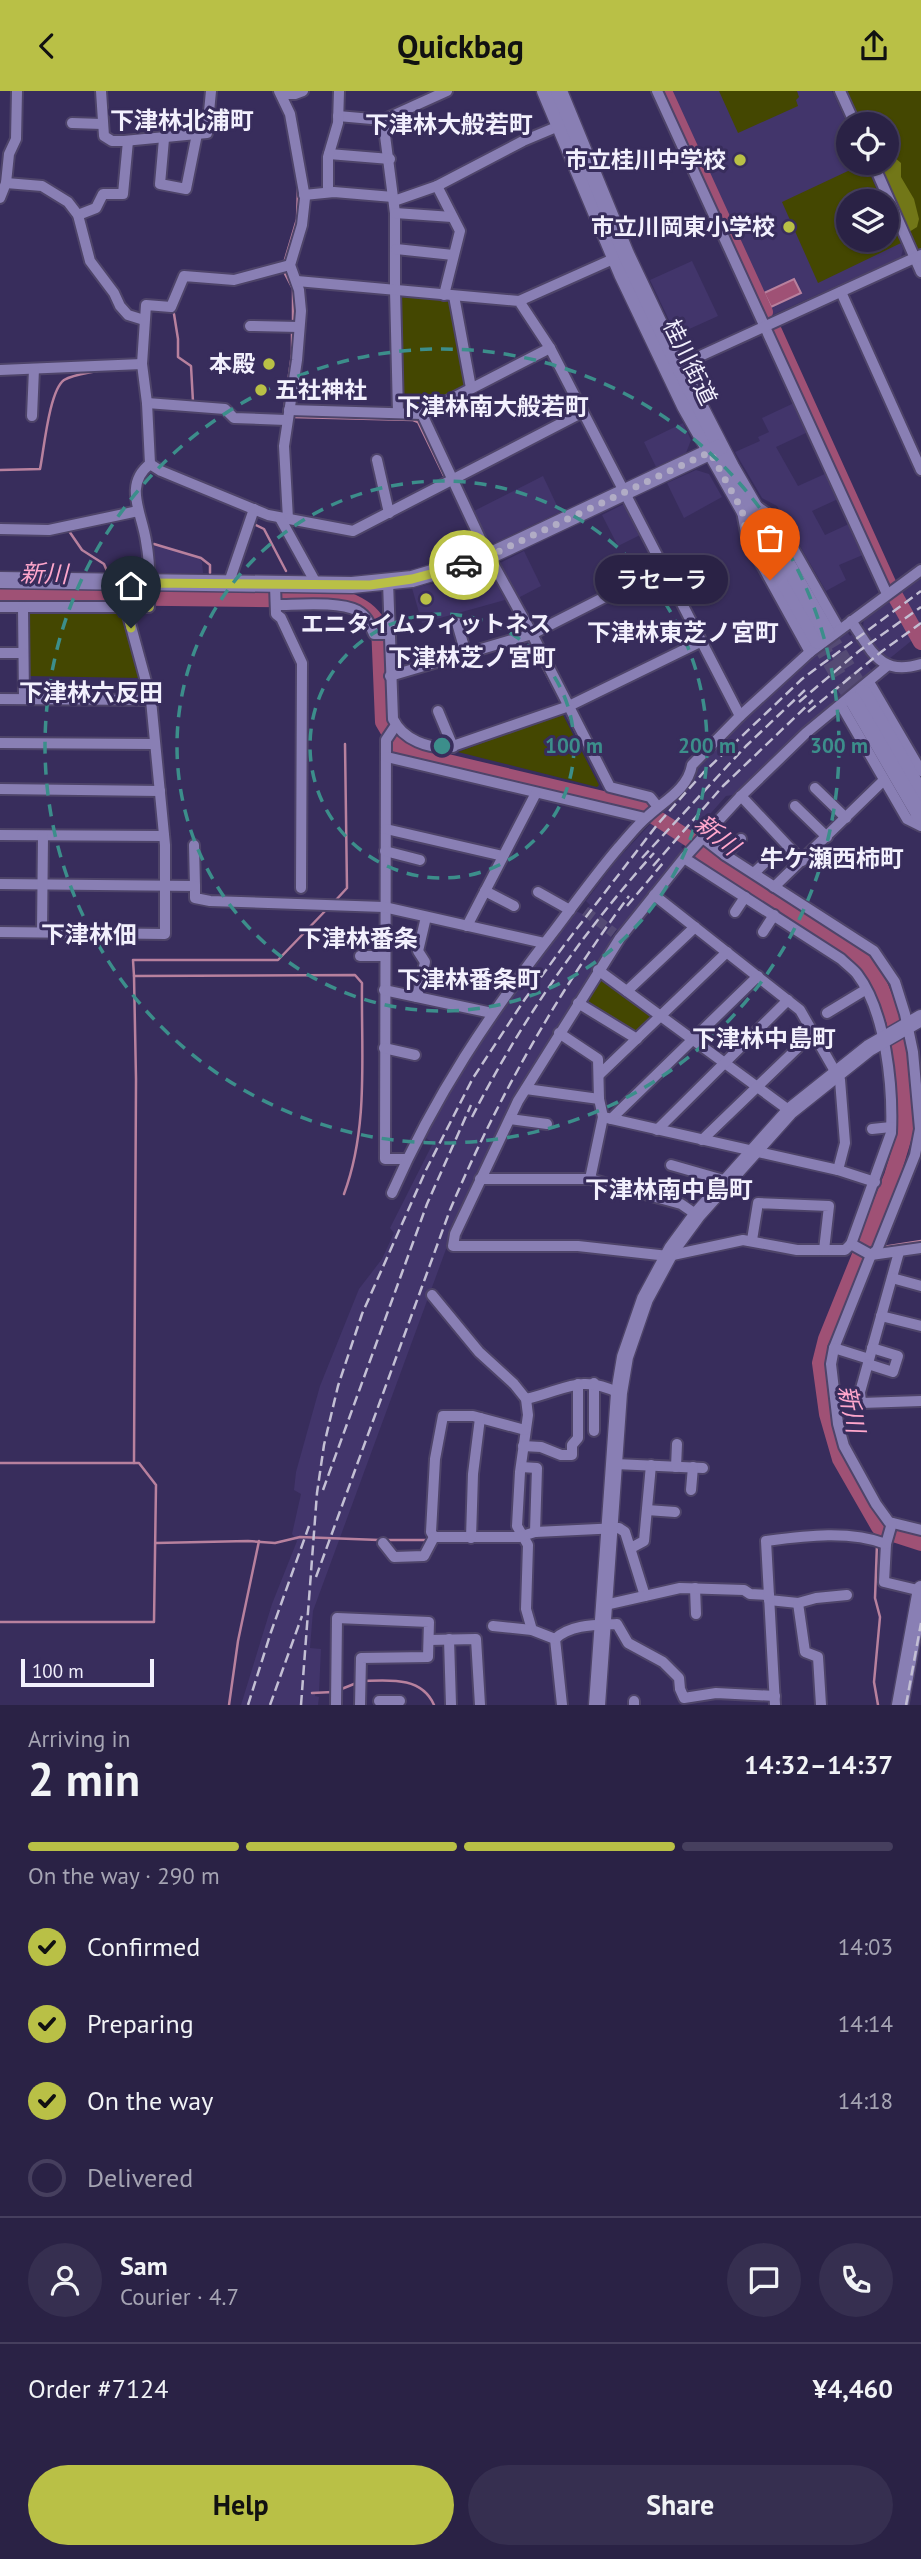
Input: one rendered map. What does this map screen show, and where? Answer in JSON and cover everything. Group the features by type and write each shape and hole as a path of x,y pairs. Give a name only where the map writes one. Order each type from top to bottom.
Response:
{"street":[{"path":"0,198 6,183 9,154 16,133 16,91"},
{"path":"101,91 102,133 106,138 128,141 207,133 211,91"},
{"path":"280,92 295,94 303,91"},
{"path":"328,193 329,154 338,116 339,91"},
{"path":"338,116 383,120 447,91"},
{"name":"桂川街道","path":"545,91 566,123"},
{"name":"桂川街道","path":"559,91 566,123 621,256 674,368 747,507 824,639"},
{"path":"657,91 890,592"},
{"path":"840,91 850,112"},
{"path":"280,92 290,114 301,193 302,225 289,265 297,281 301,311 288,415 284,518 317,585"},
{"path":"383,120 394,204 398,413"},
{"path":"72,123 102,124"},
{"path":"394,204 566,123"},
{"path":"164,139 160,184 186,189 197,134"},
{"path":"78,215 96,208 103,194 123,194 128,141"},
{"path":"329,154 390,159"},
{"path":"879,175 918,256 921,272"},
{"path":"6,183 42,186 68,202 78,215 90,261 114,293 123,311 144,320"},
{"path":"437,186 460,231 453,255 449,296 471,388"},
{"path":"301,193 328,193 452,217"},
{"path":"396,249 453,255"},
{"path":"297,281 519,301 621,256"},
{"path":"674,368 918,256"},
{"path":"150,464 142,364 146,305 171,307 184,276 234,280 289,265"},
{"path":"841,292 921,470"},
{"path":"519,301 550,348 740,716"},
{"path":"250,326 299,327"},
{"path":"147,403 228,412 234,418 422,414 550,348"},
{"path":"0,370 142,364"},
{"path":"33,416 34,369"},
{"path":"150,464 254,509 284,518 353,531 583,412"},
{"path":"422,414 448,480 533,634 610,787 650,797 658,807"},
{"path":"276,595 317,585 388,582 438,572 489,556 715,449"},
{"path":"377,460 389,513"},
{"path":"0,607 149,607 146,538 135,491 140,472 150,464"},
{"path":"747,507 760,507 777,520 824,639"},
{"path":"228,585 254,509"},
{"path":"0,529 49,530 138,511"},
{"path":"390,676 533,634 662,568"},
{"path":"392,1193 442,1092 492,1013 608,860 645,818 672,797 691,775 692,765 740,716 824,639 921,570"},
{"path":"0,580 149,592 228,585 357,610 366,617 374,634 390,634"},
{"path":"388,582 391,695 396,725 386,740 385,1159 407,1159"},
{"path":"276,595 276,614 281,618 302,663 301,888"},
{"path":"23,607 23,699"},
{"path":"0,932 164,934 164,836 151,700 126,608"},
{"path":"850,621 887,666 908,668 921,664"},
{"path":"457,623 466,654"},
{"path":"396,725 420,743 441,748 453,747 569,706 700,642"},
{"path":"0,653 23,653"},
{"path":"887,666 856,695 806,733 741,796 617,936 510,1118 455,1234 453,1246 578,1246 668,1256 729,1241 752,1240 797,1250 845,1249 853,1245 900,1252 921,1248"},
{"path":"856,695 921,771"},
{"path":"856,695 884,780 907,819 921,826"},
{"path":"856,695 921,794"},
{"path":"856,695 921,817"},
{"path":"0,699 151,700"},
{"path":"438,711 453,747"},
{"path":"0,743 155,744"},
{"path":"387,757 645,818"},
{"path":"774,887 884,780"},
{"path":"815,788 846,818"},
{"path":"0,789 160,790"},
{"path":"467,926 536,793"},
{"path":"741,796 802,862"},
{"path":"795,806 827,837"},
{"path":"386,829 503,856"},
{"path":"0,835 164,836"},
{"path":"42,932 43,836"},
{"path":"703,838 874,951 895,982 905,1014 891,1127 853,1245"},
{"path":"725,855 741,839"},
{"path":"194,845 195,898 210,901 384,907 544,943"},
{"path":"385,851 420,860"},
{"path":"754,873 771,857"},
{"path":"684,858 841,959 858,975 873,1005 901,1030 919,1076 920,1129 915,1155 834,1348 831,1364 838,1424 844,1446 889,1522 921,1530"},
{"path":"0,884 195,886"},
{"path":"485,891 514,906"},
{"path":"538,892 585,911"},
{"path":"654,895 800,1010 840,1080 845,1143 838,1170"},
{"path":"736,912 745,897"},
{"path":"763,932 774,915"},
{"path":"417,997 425,962 418,951 426,916"},
{"path":"627,991 695,927"},
{"path":"600,1075 727,952"},
{"path":"360,956 384,956"},
{"path":"598,970 790,1111"},
{"path":"590,1179 607,1118 758,977"},
{"path":"384,990 492,1013"},
{"path":"827,1013 865,990"},
{"path":"657,1129 788,1000"},
{"path":"578,1003 637,1039"},
{"path":"597,1705 619,1393 625,1357 645,1299 668,1256 697,1215 790,1111 836,1072 901,1030"},
{"path":"559,1033 598,1059 599,1099 607,1118"},
{"path":"702,1140 813,1033"},
{"path":"384,1048 415,1055"},
{"path":"526,1089 599,1099"},
{"path":"510,1118 547,1124"},
{"path":"607,1118 838,1170 875,1182"},
{"path":"872,1129 891,1127"},
{"path":"671,1165 727,1181"},
{"path":"480,1179 590,1179 681,1204 697,1215"},
{"path":"824,1250 829,1206 834,1194"},
{"path":"752,1240 758,1203 829,1206"},
{"path":"900,1252 860,1392 862,1403 921,1401"},
{"path":"892,1278 921,1286"},
{"path":"432,1295 479,1352 514,1384 526,1399 528,1415 517,1526 528,1545 526,1609 532,1630"},
{"path":"881,1316 921,1326"},
{"path":"834,1348 869,1357"},
{"path":"526,1399 578,1384 594,1383 619,1393"},
{"path":"594,1383 594,1431"},
{"path":"523,1446 541,1447 561,1455 572,1455 572,1445 578,1438 578,1384"},
{"path":"383,1543 394,1557 424,1556 433,1537 435,1459 443,1416 480,1418 525,1430"},
{"path":"471,1538 473,1474 480,1418"},
{"path":"676,1467 677,1444"},
{"path":"615,1464 698,1468 691,1490"},
{"path":"631,1548 644,1541 651,1465"},
{"path":"521,1467 537,1468 535,1532"},
{"path":"647,1510 675,1512"},
{"path":"892,1524 886,1544 884,1582 921,1590 900,1705"},
{"path":"433,1537 471,1538 619,1528 625,1532 645,1596"},
{"path":"555,1639 561,1633 576,1628 617,1624 628,1643 663,1662 679,1678 684,1698 716,1693 775,1701 766,1541 811,1536 872,1539 886,1544"},
{"path":"606,1605 680,1588 744,1590 750,1594 798,1603 847,1595"},
{"path":"695,1588 696,1614"},
{"path":"798,1603 805,1652 818,1657 821,1705"},
{"path":"323,1618 429,1622 428,1657 361,1658 357,1704"},
{"path":"335,1705 337,1618"},
{"path":"493,1626 532,1630 555,1639"},
{"path":"449,1639 451,1705"},
{"path":"429,1640 476,1639 480,1705"},
{"path":"555,1639 562,1705"}],"shaded area":[{"path":"667,91 832,91 842,112 836,112 836,175 870,175 876,189 836,189 836,252 899,252 899,240 903,249 901,257 770,316"},
{"path":"719,91 797,91 798,106 738,133"},
{"path":"844,91 921,91 921,251 915,249 899,200 899,189 895,189 891,175 899,175 899,112 854,112"},
{"path":"899,161 901,177 914,199 919,219 917,227 909,232 899,210 899,189 890,189 883,175 899,175"},
{"path":"839,175 870,175 877,189 836,189 836,252 882,252 818,283 782,202"},
{"path":"692,261 718,316 676,335 650,280"},
{"path":"794,279 801,293 771,307 764,293"},
{"path":"404,295 451,302 465,388 420,410 407,410 402,405 401,299"},
{"path":"794,403 808,432 776,447 798,486 827,473 838,499 812,511 825,535 851,523 865,554 839,565 846,580 826,591 777,506 762,498 735,452 760,441 758,437 769,432 762,418"},
{"path":"683,423 691,440 686,453 656,467 644,442"},
{"path":"696,470 709,474 722,497 684,518 667,483"},
{"path":"543,476 560,512 490,545 472,512"},
{"path":"624,504 640,535 618,546 602,515"},
{"path":"150,545 200,559 203,573 153,573"},
{"path":"524,551 541,586 518,598 500,563"},
{"path":"487,567 505,600 422,623 412,588 449,580"},
{"path":"921,577 921,633 889,659 882,654 868,666 873,672 733,795 726,796 681,847 685,851 620,933 616,930 611,937 615,940 559,1024 508,1113 456,1222 313,1611 310,1648 321,1649 319,1692 315,1692 315,1696 319,1697 318,1705 241,1705 272,1604 297,1541 292,1534 301,1494 294,1490 296,1472 320,1386 359,1289 382,1259 394,1233 390,1228 433,1143 424,1134 454,1080 497,1014 575,911 583,914 590,905 586,901 616,861 692,779 695,768 813,655 846,630 850,636 863,627 864,617"},
{"path":"30,612 115,612 119,618 122,617 140,678 27,676 27,616"},
{"path":"562,713 599,785 597,787 458,752"},
{"path":"601,978 652,1013 652,1017 638,1032 632,1032 587,1002"}],"waterway":[{"path":"664,91 765,312"},
{"path":"284,263 297,219 298,188"},
{"path":"283,270 293,289 293,324"},
{"path":"174,314 178,357 191,366 193,402"},
{"path":"283,417 292,354 292,330"},
{"path":"774,331 889,585 921,642"},
{"path":"0,470 40,469 51,408 59,386 68,378 101,370"},
{"path":"293,417 418,422 446,480"},
{"path":"254,524 264,529 286,571"},
{"path":"69,531 82,550 104,564 107,571"},
{"path":"154,544 201,558 210,565 210,573"},
{"name":"新川","path":"0,596 348,600 366,610 379,625 383,722 397,746 414,754 641,808 691,840 712,863 845,945 864,961 878,981 894,1020 906,1130 892,1176 826,1339 820,1363 827,1414 840,1459 879,1527 921,1543"},
{"path":"527,637 563,706"},
{"path":"566,712 577,734"},
{"path":"335,901 347,888 345,744"},
{"path":"606,790 612,802"},
{"path":"134,976 133,960 278,960 328,908"},
{"path":"134,1463 134,976 355,975 362,983 362,1090 357,1143 344,1194"},
{"path":"866,1240 877,1245"},
{"path":"883,1247 921,1241"},
{"path":"0,1463 139,1463 156,1485 154,1622 0,1622"},
{"path":"878,1537 879,1527"},
{"path":"156,1543 275,1543 300,1537 379,1540"},
{"path":"385,1540 428,1540"},
{"path":"229,1705 238,1641 259,1541"},
{"path":"877,1544 875,1598 880,1617 874,1682 878,1705"},
{"path":"365,1681 395,1681 413,1685 422,1689 434,1705"},
{"path":"339,1690 359,1682"},
{"path":"312,1693 333,1692"}],"tunnel":[{"path":"827,633 863,693"},
{"path":"818,641 853,700"},
{"path":"585,911 614,933"}],"railway":[{"path":"301,1705 317,1493 324,1445 338,1386 362,1314 426,1170 473,1078 565,944 657,825 703,773 802,679 921,591"},
{"path":"799,702 859,651 921,607"},
{"path":"808,712 921,623"},
{"path":"642,858 746,746 805,690"},
{"path":"653,866 723,786 813,700"},
{"path":"472,1117 511,1047 554,979 602,915 654,853"},
{"path":"627,906 663,863"},
{"path":"316,1577 450,1210 468,1169 530,1048 577,970 629,896"},
{"path":"323,1490 427,1204 471,1105"},
{"path":"248,1705 309,1526"},
{"path":"270,1705 302,1616"},
{"path":"906,1705 921,1623"}],"way so far":[{"path":"464,565 489,556 710,452 742,510 747,538 770,580"}],"place":[{"name":"市立桂川中学校","path":"740,160"},
{"name":"市立川岡東小学校","path":"789,227"},
{"name":"本殿","path":"269,364"},
{"name":"五社神社","path":"261,390"},
{"name":"ラセーラ","path":"770,580"},
{"name":"エニタイムフィットネス","path":"426,599"}],"district":[{"name":"下津林北浦町","path":"182,121"},
{"name":"下津林大般若町","path":"449,125"},
{"name":"下津林南大般若町","path":"493,407"},
{"name":"下津林東芝ノ宮町","path":"683,633"},
{"name":"下津林芝ノ宮町","path":"472,658"},
{"name":"下津林六反田","path":"91,693"},
{"name":"牛ケ瀬西柿町","path":"832,859"},
{"name":"下津林佃","path":"89,935"},
{"name":"下津林番条","path":"358,939"},
{"name":"下津林番条町","path":"469,980"},
{"name":"下津林中島町","path":"764,1039"},
{"name":"下津林南中島町","path":"669,1190"}],"route":[{"path":"131,628 126,608 149,607 149,583 370,585 412,579 464,565"}]}
